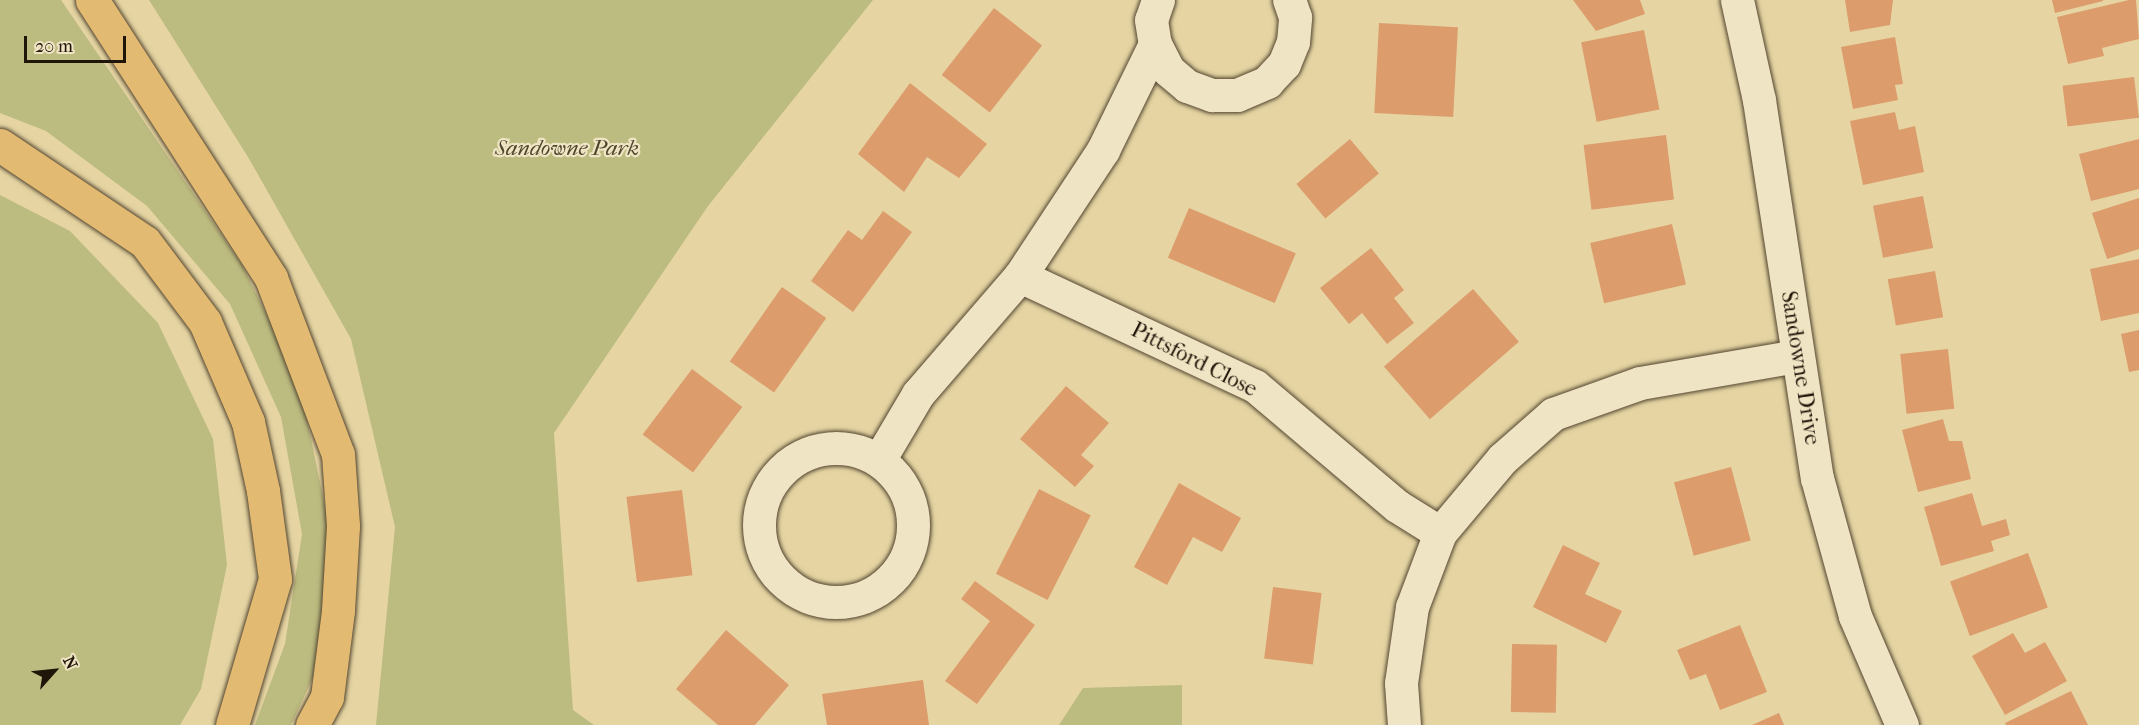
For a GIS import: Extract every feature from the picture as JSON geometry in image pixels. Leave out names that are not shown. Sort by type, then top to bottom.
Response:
[{"type":"highway","points":[[92,0],[271,278],[338,454],[343,526],[325,711],[312,725]]},
{"type":"highway","points":[[0,145],[145,242],[205,322],[248,422],[264,491],[275,579],[232,725]]},
{"type":"street","points":[[1158,0],[1151,20],[1155,44],[1168,70],[1187,86],[1212,95],[1237,95],[1267,82],[1284,64],[1294,25],[1289,0]]},
{"type":"street","name":"Sandowne Drive","points":[[1737,0],[1760,100],[1817,478],[1855,616],[1902,725]]},
{"type":"street","points":[[879,460],[918,394],[1020,276],[1103,150],[1155,44]]},
{"type":"street","name":"Pittsford Close","points":[[1020,276],[1255,386],[1396,506],[1440,532]]},
{"type":"street","points":[[1404,725],[1401,683],[1412,607],[1440,532],[1502,459],[1554,414],[1640,383],[1797,356]]},
{"type":"street","points":[[842,447],[879,460],[898,478],[910,503],[914,530],[907,557],[887,584],[856,601],[829,603],[798,594],[765,558],[758,521],[773,478],[793,459],[818,449],[842,447]]},
{"type":"green space","points":[[0,0],[61,0],[242,265],[299,381],[336,560],[315,673],[291,725],[255,725],[285,644],[302,534],[281,417],[230,304],[147,206],[46,131],[0,113]]},
{"type":"green space","name":"Sandowne Park","points":[[149,0],[873,0],[708,206],[554,433],[573,710],[594,725],[376,725],[395,527],[351,339],[248,157]]},
{"type":"green space","points":[[0,195],[70,231],[158,323],[213,439],[227,565],[201,689],[180,725],[0,725]]},
{"type":"green space","points":[[1182,685],[1182,725],[1059,725],[1083,688]]},
{"type":"building","points":[[1573,0],[1640,0],[1645,14],[1596,31]]},
{"type":"building","points":[[1845,0],[1893,0],[1890,25],[1850,32]]},
{"type":"building","points":[[2052,0],[2103,0],[2103,1],[2055,13]]},
{"type":"building","points":[[2136,0],[2139,39],[2102,48],[2104,56],[2068,64],[2057,17]]},
{"type":"building","points":[[994,8],[1042,46],[990,113],[942,75]]},
{"type":"building","points":[[1379,23],[1458,27],[1453,117],[1374,113]]},
{"type":"building","points":[[1644,30],[1659,110],[1597,122],[1581,42]]},
{"type":"building","points":[[1895,37],[1903,84],[1895,85],[1898,100],[1853,109],[1841,47]]},
{"type":"building","points":[[2134,77],[2139,118],[2068,126],[2063,86]]},
{"type":"building","points":[[910,83],[987,144],[959,178],[927,157],[904,192],[858,154]]},
{"type":"building","points":[[1895,112],[1899,130],[1915,126],[1924,172],[1863,185],[1850,121]]},
{"type":"building","points":[[1666,135],[1674,200],[1592,210],[1584,145]]},
{"type":"building","points":[[1350,139],[1379,173],[1325,218],[1296,184]]},
{"type":"building","points":[[2139,139],[2139,189],[2091,201],[2079,154]]},
{"type":"building","points":[[1923,196],[1933,248],[1883,258],[1873,206]]},
{"type":"building","points":[[2139,198],[2139,249],[2107,259],[2092,213]]},
{"type":"building","points":[[1189,208],[1296,253],[1275,303],[1168,258]]},
{"type":"building","points":[[883,211],[912,232],[853,312],[811,281],[848,230],[862,240]]},
{"type":"building","points":[[1672,224],[1686,284],[1604,303],[1590,243]]},
{"type":"building","points":[[1371,248],[1404,290],[1394,298],[1414,323],[1387,344],[1362,313],[1349,324],[1320,288]]},
{"type":"building","points":[[2139,259],[2139,313],[2101,321],[2090,269]]},
{"type":"building","points":[[1935,271],[1943,317],[1896,326],[1888,279]]},
{"type":"building","points":[[782,287],[826,318],[774,393],[730,362]]},
{"type":"building","points":[[1473,289],[1519,342],[1430,419],[1384,366]]},
{"type":"building","points":[[2139,330],[2139,370],[2129,372],[2121,334]]},
{"type":"building","points":[[1948,349],[1954,409],[1907,414],[1900,354]]},
{"type":"building","points":[[692,369],[742,407],[693,472],[643,434]]},
{"type":"building","points":[[1066,386],[1109,423],[1081,455],[1094,466],[1075,487],[1020,439]]},
{"type":"building","points":[[1943,419],[1949,441],[1962,441],[1971,479],[1918,492],[1902,430]]},
{"type":"building","points":[[1731,467],[1751,540],[1694,556],[1674,482]]},
{"type":"building","points":[[1179,483],[1241,518],[1222,552],[1193,537],[1167,585],[1134,567]]},
{"type":"building","points":[[1039,489],[1091,515],[1048,600],[996,574]]},
{"type":"building","points":[[682,490],[692,575],[637,582],[626,497]]},
{"type":"building","points":[[1972,493],[1982,526],[2006,519],[2010,535],[1991,541],[1994,551],[1941,566],[1924,507]]},
{"type":"building","points":[[1563,545],[1600,563],[1585,594],[1622,611],[1606,643],[1533,607]]},
{"type":"building","points":[[2028,553],[2048,608],[1970,636],[1950,581]]},
{"type":"building","points":[[975,581],[1035,625],[977,704],[945,681],[990,621],[961,599]]},
{"type":"building","points":[[1273,587],[1322,593],[1313,664],[1264,658]]},
{"type":"building","points":[[1740,625],[1767,692],[1720,710],[1706,674],[1690,680],[1677,650]]},
{"type":"building","points":[[726,630],[789,685],[755,725],[718,725],[676,689]]},
{"type":"building","points":[[2013,633],[2025,653],[2045,642],[2067,681],[2005,715],[1972,656]]},
{"type":"building","points":[[1512,644],[1557,645],[1556,713],[1511,712]]},
{"type":"building","points":[[923,680],[929,725],[827,725],[822,694]]},
{"type":"building","points":[[2071,691],[2088,725],[2006,725],[2005,723]]},
{"type":"building","points":[[1779,713],[1784,725],[1752,725]]}]
